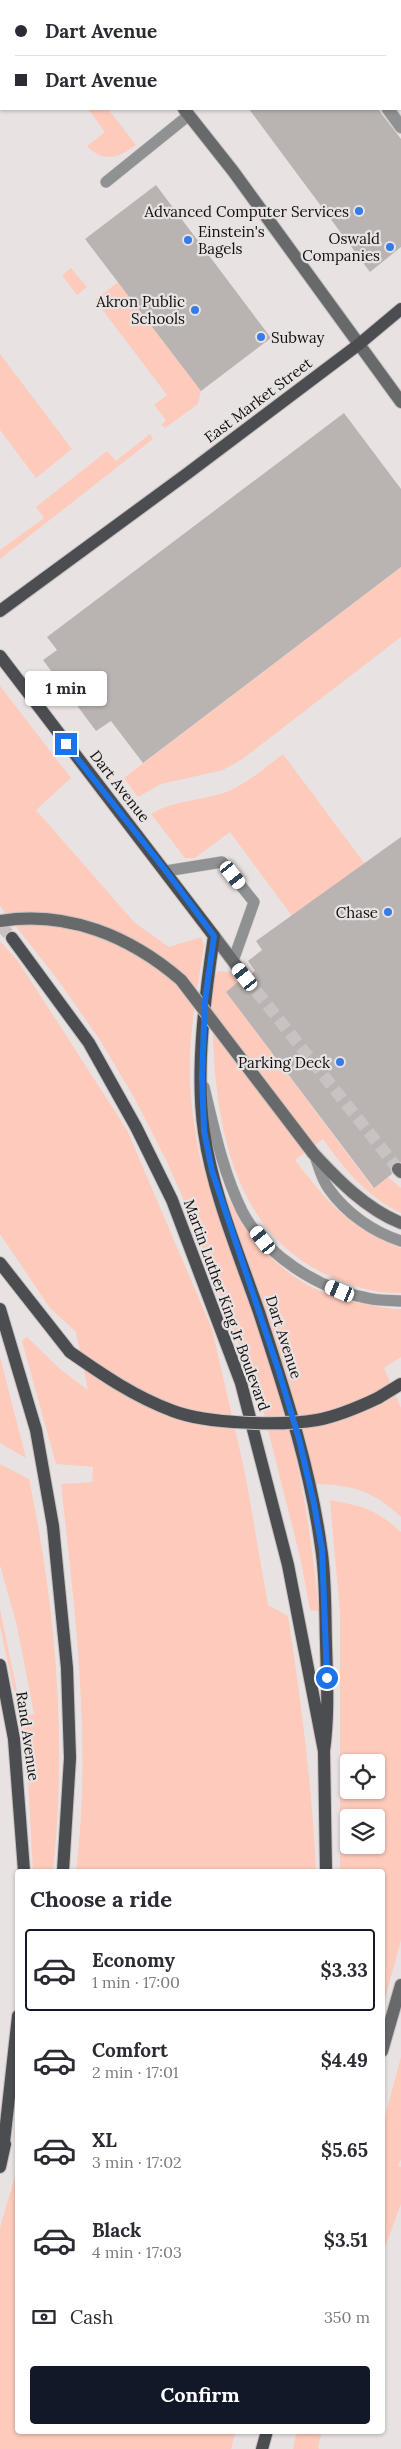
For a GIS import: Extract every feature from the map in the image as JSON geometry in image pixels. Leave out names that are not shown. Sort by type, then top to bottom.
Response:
[{"type":"main road","name":"East Market Street","points":[[0,610],[133,514],[358,345],[401,310]]},
{"type":"main road","name":"Dart Avenue","points":[[0,656],[214,936],[205,1001],[202,1077],[204,1131],[212,1171],[279,1372],[299,1439],[314,1504],[322,1549],[325,1598],[329,1717],[324,1751]]},
{"type":"main road","name":"Martin Luther King Jr Boulevard","points":[[12,938],[94,1051],[136,1127],[164,1184],[241,1383],[262,1457],[288,1565],[324,1751],[326,1869]]},
{"type":"main road","points":[[0,1263],[70,1352],[117,1385],[174,1412],[225,1421],[272,1423],[317,1420],[353,1410],[401,1384]]},
{"type":"main road","points":[[0,1309],[36,1430],[53,1526],[67,1668],[70,1758],[63,1869]]},
{"type":"main road","name":"Rand Avenue","points":[[0,1665],[14,1747],[24,1869]]},
{"type":"main road","points":[[0,2167],[15,2043]]},
{"type":"main road","points":[[3,2151],[15,2115]]},
{"type":"main road","points":[[262,2449],[265,2434]]},
{"type":"street","points":[[389,110],[401,127]]},
{"type":"street","points":[[187,112],[239,179],[401,402]]},
{"type":"street","points":[[0,921],[31,918],[56,920],[87,926],[117,937],[161,962],[181,980],[313,1153],[350,1190],[369,1205],[401,1223]]},
{"type":"street","name":"Dart Avenue","points":[[214,936],[245,977]]},
{"type":"street","points":[[385,2041],[401,1985]]},
{"type":"lane","points":[[106,182],[187,112]]},
{"type":"lane","points":[[166,871],[222,862],[254,902],[233,961]]},
{"type":"lane","points":[[202,1077],[221,1156],[231,1185],[243,1212],[263,1240],[281,1257],[320,1282],[369,1299],[401,1301]]},
{"type":"lane","points":[[313,1153],[328,1188],[346,1208],[368,1226],[401,1241]]},
{"type":"shaded area","points":[[89,110],[109,110],[136,145],[117,156],[105,157],[99,155],[87,146],[105,132]]},
{"type":"shaded area","points":[[71,268],[87,287],[77,295],[62,275]]},
{"type":"shaded area","points":[[118,282],[201,391],[198,404],[165,428],[161,425],[166,420],[154,405],[167,395],[95,300]]},
{"type":"shaded area","points":[[0,354],[72,449],[36,478],[0,430]]},
{"type":"shaded area","points":[[150,434],[153,439],[0,559],[0,550],[44,518],[36,507],[107,451],[116,461]]},
{"type":"shaded area","points":[[401,567],[401,637],[241,760],[223,770],[161,784],[138,797],[124,778]]},
{"type":"shaded area","points":[[0,686],[71,778],[36,810],[135,923],[169,947],[201,937],[204,946],[190,1047],[191,1100],[199,1154],[271,1370],[292,1442],[309,1526],[319,1611],[310,1610],[301,1561],[262,1406],[189,1212],[167,1162],[135,1099],[100,1040],[58,980],[0,906]]},
{"type":"shaded area","points":[[283,754],[365,864],[292,916],[230,832],[195,858],[185,858],[151,814],[170,805],[229,791],[250,779]]},
{"type":"shaded area","points":[[0,941],[18,961],[127,1130],[212,1329],[245,1473],[268,1605],[288,1616],[305,1743],[316,1869],[76,1869],[81,1823],[82,1726],[72,1580],[61,1484],[92,1482],[93,1467],[56,1464],[22,1341],[27,1337],[60,1369],[88,1390],[76,1332],[50,1308],[0,1234]]},
{"type":"shaded area","points":[[218,971],[229,972],[239,982],[226,992],[373,1188],[388,1177],[401,1188],[401,1213],[377,1199],[357,1181],[323,1139],[295,1160],[319,1190],[341,1213],[382,1240],[401,1248],[401,1293],[372,1290],[343,1282],[325,1274],[289,1250],[261,1220],[241,1185],[228,1146],[219,1105],[214,1063],[212,980]]},
{"type":"shaded area","points":[[228,1198],[240,1219],[268,1254],[284,1269],[302,1281],[321,1291],[343,1299],[401,1309],[401,1357],[384,1368],[401,1408],[401,1517],[372,1495],[362,1491],[341,1486],[316,1484],[285,1370],[226,1199]]},
{"type":"shaded area","points":[[0,1357],[26,1458],[0,1443]]},
{"type":"shaded area","points":[[0,1464],[29,1479],[46,1576],[52,1625],[59,1723],[59,1773],[53,1869],[33,1869],[28,1781],[18,1717],[34,1714],[17,1626],[0,1565]]},
{"type":"shaded area","points":[[330,1500],[376,1513],[401,1532],[401,1940],[385,1999],[385,1869],[340,1869],[340,1854],[385,1854],[385,1809],[340,1809],[340,1799],[385,1799],[385,1754],[340,1754],[340,1613]]},
{"type":"shaded area","points":[[0,1609],[17,1691],[14,1691],[0,1626]]},
{"type":"shaded area","points":[[401,2057],[401,2159],[398,2166],[401,2167],[401,2204],[385,2248],[385,2117]]},
{"type":"shaded area","points":[[15,2176],[15,2434],[235,2434],[231,2449],[0,2449],[0,2228]]},
{"type":"shaded area","points":[[296,2434],[321,2434],[319,2449],[293,2449]]},
{"type":"building","points":[[250,110],[379,110],[401,139],[401,247],[370,272]]},
{"type":"building","name":"Akron Public Schools","points":[[156,185],[271,338],[201,391],[85,239]]},
{"type":"building","points":[[344,413],[401,489],[401,567],[143,763],[111,721],[96,731],[43,660],[57,650],[47,637]]},
{"type":"building","name":"Parking Deck","points":[[401,837],[401,1162],[393,1163],[390,1167],[392,1174],[374,1188],[226,992],[238,982],[246,985],[252,981],[252,973],[255,971],[248,961],[262,950],[256,941]]},
{"type":"tunnel","points":[[0,925],[12,938]]},
{"type":"tunnel","points":[[245,977],[398,1169]]},
{"type":"place","name":"Advanced Computer Services","points":[[359,211]]},
{"type":"place","name":"Einstein's Bagels","points":[[188,240]]},
{"type":"place","name":"Oswald Companies","points":[[390,247]]},
{"type":"place","name":"Akron Public Schools","points":[[195,310]]},
{"type":"place","name":"Subway","points":[[261,337]]},
{"type":"place","name":"Chase","points":[[388,912]]},
{"type":"place","name":"Parking Deck","points":[[340,1062]]},
{"type":"route","points":[[66,744],[166,871],[214,936],[205,1001],[202,1077],[204,1131],[212,1171],[279,1372],[299,1439],[314,1504],[322,1549],[327,1678]]}]
